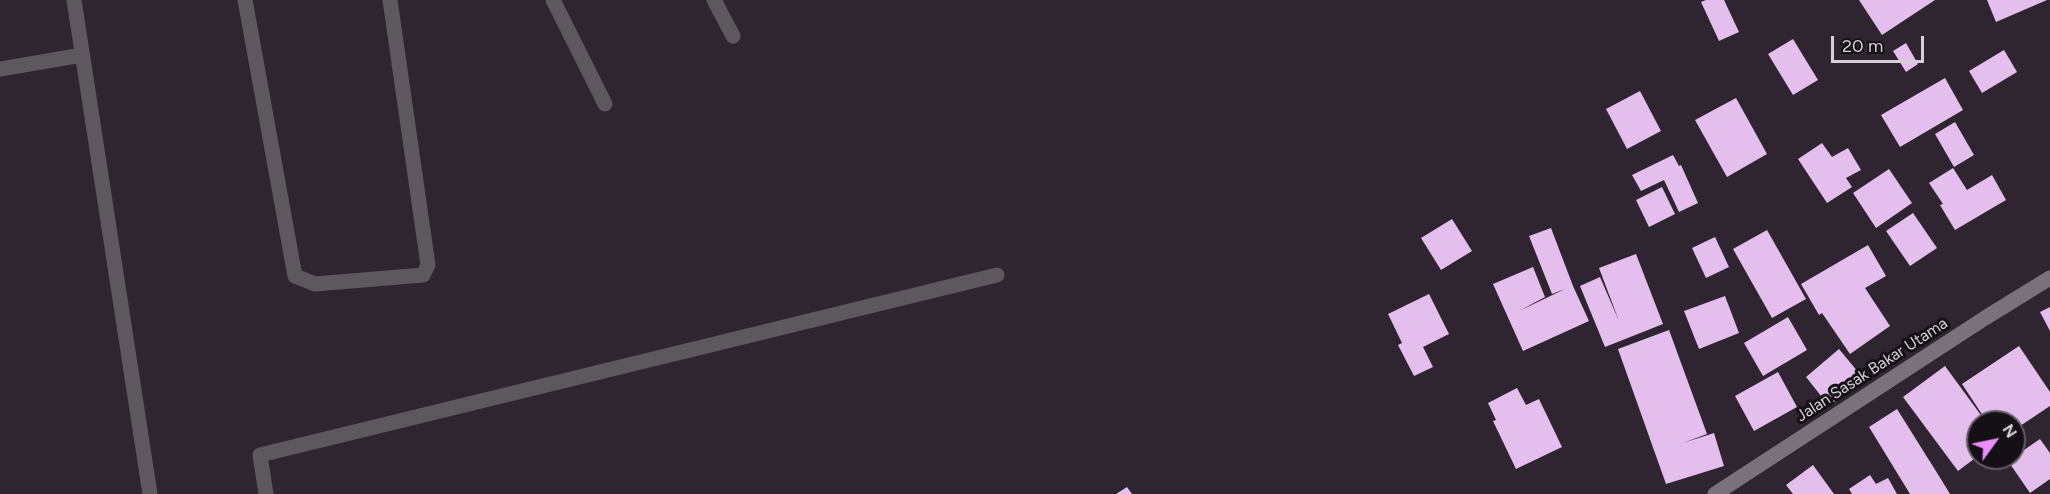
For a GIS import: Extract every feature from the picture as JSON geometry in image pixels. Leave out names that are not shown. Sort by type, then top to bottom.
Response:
[{"type":"main road","name":"Jalan Sasak Bakar Utama","points":[[1715,494],[1984,318],[2050,278]]},
{"type":"street","points":[[74,0],[150,494]]},
{"type":"street","points":[[245,0],[295,276],[315,284],[423,275],[428,265],[390,0]]},
{"type":"street","points":[[553,0],[605,104]]},
{"type":"street","points":[[714,0],[733,36]]},
{"type":"street","points":[[0,69],[82,55]]},
{"type":"street","points":[[266,494],[260,455],[997,275]]},
{"type":"building","points":[[1724,0],[1739,32],[1719,41],[1701,2]]},
{"type":"building","points":[[1859,0],[1935,0],[1882,35]]},
{"type":"building","points":[[1987,0],[2047,0],[1996,22]]},
{"type":"building","points":[[1793,39],[1818,80],[1793,95],[1768,54]]},
{"type":"building","points":[[1906,43],[1918,64],[1906,72],[1893,51]]},
{"type":"building","points":[[2004,50],[2017,72],[1982,93],[1969,71]]},
{"type":"building","points":[[1945,78],[1963,110],[1900,147],[1881,115]]},
{"type":"building","points":[[1640,91],[1661,131],[1627,149],[1606,109]]},
{"type":"building","points":[[1736,98],[1767,154],[1727,177],[1695,120]]},
{"type":"building","points":[[1955,122],[1974,155],[1954,167],[1935,134]]},
{"type":"building","points":[[1822,143],[1832,157],[1848,148],[1861,170],[1846,178],[1852,187],[1827,203],[1798,159]]},
{"type":"building","points":[[1673,155],[1679,166],[1681,165],[1698,203],[1679,212],[1664,180],[1641,191],[1632,175]]},
{"type":"building","points":[[1953,168],[1967,190],[1992,175],[2006,200],[1955,230],[1940,205],[1943,204],[1929,183]]},
{"type":"building","points":[[1889,169],[1912,203],[1876,228],[1853,193]]},
{"type":"building","points":[[1662,187],[1675,214],[1649,227],[1636,200]]},
{"type":"building","points":[[1913,213],[1937,248],[1910,266],[1886,231]]},
{"type":"building","points":[[1452,219],[1472,251],[1441,270],[1421,238]]},
{"type":"building","points":[[1551,228],[1589,321],[1523,351],[1493,284],[1533,267],[1545,297],[1519,311],[1565,289],[1552,294],[1529,236]]},
{"type":"building","points":[[1767,230],[1806,299],[1772,318],[1733,249]]},
{"type":"building","points":[[1715,237],[1729,267],[1706,278],[1692,248]]},
{"type":"building","points":[[1868,245],[1886,276],[1865,288],[1890,326],[1850,354],[1822,313],[1819,315],[1801,284]]},
{"type":"building","points":[[1636,254],[1663,324],[1605,347],[1580,286],[1600,277],[1619,321],[1599,268]]},
{"type":"building","points":[[1429,294],[1449,334],[1423,347],[1433,367],[1414,376],[1398,345],[1402,343],[1388,314]]},
{"type":"building","points":[[1725,296],[1739,333],[1699,349],[1684,311]]},
{"type":"building","points":[[2050,307],[2050,331],[2040,312]]},
{"type":"building","points":[[1788,317],[1807,350],[1763,376],[1744,343]]},
{"type":"building","points":[[1669,330],[1707,434],[1683,443],[1714,433],[1724,466],[1666,484],[1618,349]]},
{"type":"building","points":[[2019,346],[2050,392],[2050,406],[2026,422],[2026,410],[1979,410],[1962,384]]},
{"type":"building","points":[[1839,349],[1863,378],[1829,406],[1806,377]]},
{"type":"building","points":[[1945,366],[1977,410],[1966,410],[1966,465],[1958,471],[1903,397]]},
{"type":"building","points":[[1778,372],[1797,407],[1754,431],[1735,396]]},
{"type":"building","points":[[1517,388],[1526,405],[1539,399],[1562,447],[1516,469],[1493,421],[1496,420],[1488,403]]},
{"type":"building","points":[[1897,409],[1950,494],[1910,494],[1869,427]]},
{"type":"building","points":[[2040,439],[2050,453],[2050,479],[2030,493],[2014,470],[2026,470],[2026,449]]},
{"type":"building","points":[[1813,465],[1834,494],[1793,494],[1786,485]]},
{"type":"building","points":[[1870,475],[1876,484],[1888,478],[1897,494],[1852,494],[1849,489]]},
{"type":"building","points":[[1127,487],[1132,494],[1116,494]]}]
